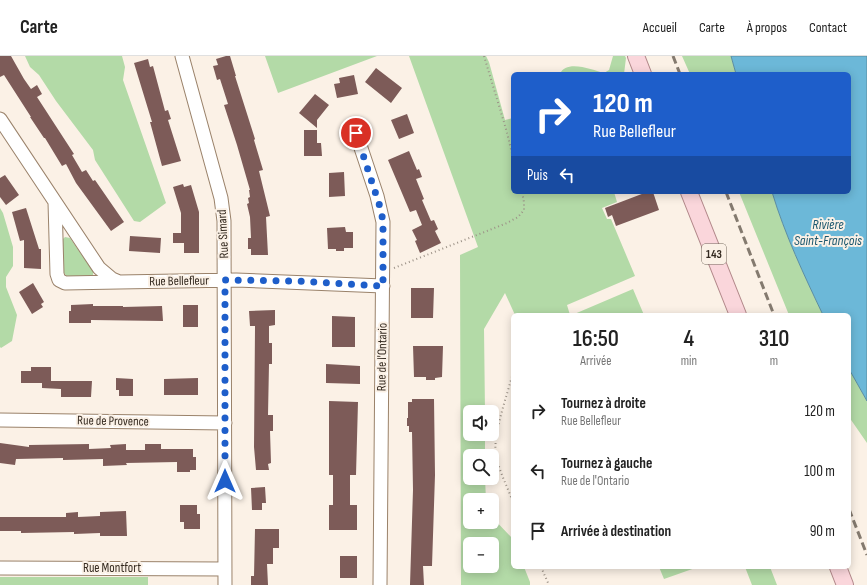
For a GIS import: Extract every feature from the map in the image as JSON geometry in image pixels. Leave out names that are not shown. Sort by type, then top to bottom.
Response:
[{"type":"main road","points":[[636,56],[642,72]]},
{"type":"main road","name":"143","points":[[690,194],[737,313]]},
{"type":"main road","points":[[839,569],[845,585]]},
{"type":"street","name":"Rue Simard","points":[[182,56],[221,198],[224,220],[225,585]]},
{"type":"street","points":[[0,119],[99,268],[118,282]]},
{"type":"street","name":"Rue de l'Ontario","points":[[356,133],[381,210],[383,222],[380,585]]},
{"type":"street","name":"Rue Bellefleur","points":[[55,202],[57,274],[60,280],[65,283],[225,280],[296,281],[383,286]]},
{"type":"street","name":"Rue de Provence","points":[[0,420],[225,422]]},
{"type":"street","name":"Rue Montfort","points":[[0,568],[225,569]]},
{"type":"path","points":[[484,56],[511,149]]},
{"type":"path","points":[[383,270],[392,269],[507,223],[518,217],[524,210],[522,194]]},
{"type":"path","points":[[511,381],[496,437],[495,454],[500,472],[511,497]]},
{"type":"path","points":[[542,569],[549,585]]},
{"type":"green space","points":[[25,56],[122,56],[125,67],[123,80],[166,203],[140,222],[134,221],[95,160],[93,150],[56,101],[39,75],[30,67]]},
{"type":"green space","points":[[265,56],[377,56],[278,93]]},
{"type":"green space","points":[[409,56],[486,56],[505,120],[511,118],[511,194],[615,194],[617,202],[602,208],[607,219],[611,219],[635,276],[567,305],[569,313],[514,313],[505,293],[484,329],[485,405],[463,405],[463,441],[485,441],[485,449],[463,449],[463,485],[485,485],[486,493],[463,493],[463,529],[499,529],[499,524],[511,537],[511,569],[525,569],[530,585],[461,585],[460,255],[478,247]]},
{"type":"green space","points":[[613,56],[625,56],[624,72],[606,72],[609,70]]},
{"type":"green space","points":[[682,56],[731,56],[735,72],[689,72]]},
{"type":"green space","points":[[574,66],[601,72],[562,72],[568,67]]},
{"type":"green space","points":[[740,194],[773,194],[789,239],[822,313],[788,313]]},
{"type":"green space","points":[[0,208],[3,213],[13,247],[13,266],[6,277],[6,287],[17,315],[12,341],[1,348],[0,347]]},
{"type":"green space","points":[[65,237],[70,238],[93,271],[93,275],[91,277],[71,278],[68,277],[63,271],[63,239]]},
{"type":"green space","points":[[633,289],[643,313],[577,313]]},
{"type":"green space","points":[[851,373],[867,401],[867,443],[851,420]]},
{"type":"green space","points":[[660,569],[692,569],[664,579]]},
{"type":"green space","points":[[746,569],[771,569],[777,585],[752,585]]},
{"type":"green space","points":[[0,577],[148,577],[148,585],[0,585]]},
{"type":"water","name":"Rivière Saint-François","points":[[731,56],[867,56],[867,401],[851,373],[851,313],[822,313],[789,239],[773,194],[851,194],[851,72],[735,72]]},
{"type":"building","points":[[0,56],[11,56],[31,89],[37,85],[42,94],[37,97],[74,154],[72,155],[82,172],[86,170],[93,181],[95,180],[124,222],[111,231],[76,183],[66,164],[62,166],[4,75],[0,77]]},
{"type":"building","points":[[230,56],[263,170],[259,171],[270,216],[266,217],[268,255],[251,255],[251,249],[248,249],[248,238],[251,238],[250,217],[247,204],[249,203],[248,198],[250,197],[250,190],[224,105],[228,104],[220,79],[217,80],[213,66],[218,65],[216,59]]},
{"type":"building","points":[[148,59],[150,67],[153,66],[165,111],[168,110],[171,119],[168,120],[181,161],[162,166],[150,122],[152,122],[134,63]]},
{"type":"building","points":[[376,68],[402,88],[391,103],[365,82]]},
{"type":"building","points":[[354,75],[358,94],[337,98],[334,84],[340,83],[339,78]]},
{"type":"building","points":[[315,94],[329,105],[317,120],[317,128],[299,113]]},
{"type":"building","points":[[407,114],[414,133],[399,139],[391,120]]},
{"type":"building","points":[[304,130],[317,130],[317,143],[321,143],[322,156],[304,156]]},
{"type":"building","points":[[409,151],[417,170],[419,169],[422,177],[416,179],[424,199],[422,200],[431,221],[434,220],[438,229],[435,231],[441,243],[420,253],[415,241],[417,240],[412,230],[422,225],[416,210],[410,212],[388,160]]},
{"type":"building","points":[[344,172],[345,196],[329,197],[329,173]]},
{"type":"building","points":[[5,175],[19,195],[6,205],[0,197],[0,178]]},
{"type":"building","points":[[183,184],[184,187],[191,185],[199,212],[199,253],[184,253],[184,243],[173,243],[173,233],[181,233],[181,213],[173,187]]},
{"type":"building","points":[[642,194],[654,194],[659,210],[616,226],[612,215],[608,217],[605,208]]},
{"type":"building","points":[[26,208],[39,249],[41,249],[41,269],[24,268],[24,240],[20,241],[12,212]]},
{"type":"building","points":[[345,227],[346,232],[353,232],[353,248],[344,248],[344,251],[328,249],[327,228]]},
{"type":"building","points":[[130,236],[161,238],[160,253],[129,251]]},
{"type":"building","points":[[33,283],[44,302],[41,304],[43,307],[32,314],[19,292]]},
{"type":"building","points":[[411,288],[434,288],[433,318],[411,318]]},
{"type":"building","points":[[93,304],[93,306],[123,307],[162,306],[163,321],[91,320],[91,323],[69,323],[69,311],[71,311],[71,305]]},
{"type":"building","points":[[183,305],[198,305],[198,327],[183,327]]},
{"type":"building","points":[[275,310],[275,325],[269,326],[269,343],[272,343],[272,364],[269,364],[268,415],[273,415],[273,431],[270,431],[271,463],[268,464],[269,470],[256,470],[254,447],[255,326],[250,326],[249,311]]},
{"type":"building","points":[[332,316],[355,317],[355,347],[332,347]]},
{"type":"building","points":[[413,346],[443,346],[442,377],[435,378],[435,380],[426,380],[426,377],[414,377]]},
{"type":"building","points":[[326,364],[360,366],[360,384],[326,383]]},
{"type":"building","points":[[31,367],[51,367],[51,381],[92,381],[91,397],[61,397],[61,389],[42,388],[42,383],[21,383],[21,371],[31,371]]},
{"type":"building","points":[[116,378],[133,379],[133,396],[119,396],[119,390],[116,390]]},
{"type":"building","points":[[198,378],[198,395],[164,395],[164,379]]},
{"type":"building","points":[[412,399],[434,399],[435,475],[432,566],[423,566],[424,585],[410,585],[413,490],[412,432],[409,432],[407,418],[408,402],[412,402]]},
{"type":"building","points":[[329,401],[358,402],[356,475],[350,475],[350,505],[357,505],[357,530],[329,530],[329,505],[333,505],[333,475],[329,475]]},
{"type":"building","points":[[0,443],[29,447],[29,445],[89,444],[89,449],[111,448],[110,445],[126,444],[126,450],[145,450],[145,444],[161,444],[161,449],[193,449],[193,457],[196,457],[196,470],[190,470],[190,472],[177,472],[177,462],[126,463],[127,465],[103,466],[103,459],[16,459],[15,465],[0,463]]},
{"type":"building","points":[[265,487],[266,503],[262,503],[262,510],[252,510],[251,488]]},
{"type":"building","points":[[180,505],[197,505],[197,514],[200,514],[200,529],[184,529],[184,522],[180,522]]},
{"type":"building","points":[[126,511],[127,536],[100,536],[100,533],[21,533],[21,531],[0,531],[0,517],[66,517],[66,513],[78,512],[78,517],[100,516],[100,512]]},
{"type":"building","points":[[255,529],[279,529],[279,548],[273,548],[273,564],[267,564],[268,585],[251,585],[251,576],[254,576]]},
{"type":"building","points":[[340,556],[357,556],[357,578],[340,578]]},
{"type":"railway","points":[[673,56],[679,72]]},
{"type":"railway","points":[[727,194],[773,313]]},
{"type":"railway","points":[[851,514],[867,555]]},
{"type":"route","points":[[225,481],[225,280],[296,281],[383,286],[383,222],[381,210],[356,133]]}]
